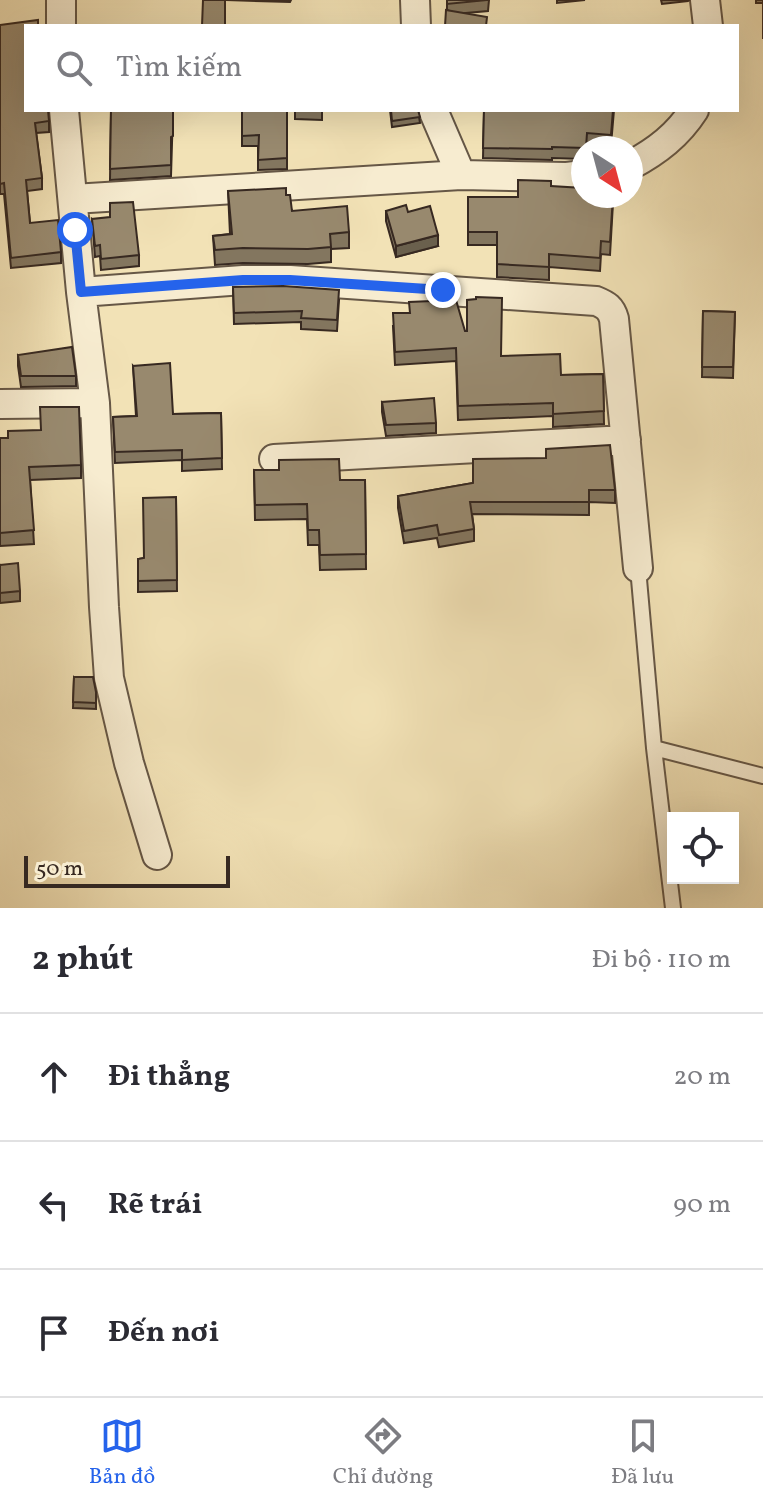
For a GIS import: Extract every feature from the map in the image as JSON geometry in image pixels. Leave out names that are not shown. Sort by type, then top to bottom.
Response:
[{"type":"street","points":[[61,0],[61,24]]},
{"type":"street","points":[[415,0],[416,24]]},
{"type":"street","points":[[705,0],[708,24]]},
{"type":"street","points":[[64,112],[95,403],[109,678],[129,763],[157,855]]},
{"type":"street","points":[[434,112],[461,175]]},
{"type":"street","points":[[643,158],[674,136],[692,112]]},
{"type":"street","points":[[73,199],[461,175],[571,176]]},
{"type":"street","points":[[81,292],[243,280],[290,280],[596,301],[605,305],[612,311],[614,319],[638,568]]},
{"type":"street","points":[[0,404],[95,403]]},
{"type":"street","points":[[274,459],[626,440]]},
{"type":"lane","points":[[638,568],[654,748],[673,908]]},
{"type":"lane","points":[[654,748],[763,776]]},
{"type":"building","points":[[203,0],[225,0],[225,24],[202,24]]},
{"type":"building","points":[[447,0],[487,0],[447,4]]},
{"type":"building","points":[[446,10],[487,17],[486,24],[445,24]]},
{"type":"building","points":[[38,20],[38,24],[24,24],[24,112],[48,112],[49,121],[35,123],[42,178],[26,180],[30,223],[58,220],[61,252],[11,258],[4,183],[0,184],[0,25]]},
{"type":"building","points":[[111,112],[173,112],[171,165],[110,169]]},
{"type":"building","points":[[242,112],[287,112],[287,158],[258,160],[259,135],[242,136]]},
{"type":"building","points":[[391,112],[419,112],[420,117],[392,121]]},
{"type":"building","points":[[484,112],[613,112],[611,135],[587,133],[587,136],[571,136],[571,148],[483,148]]},
{"type":"building","points":[[518,180],[551,181],[551,186],[571,187],[571,208],[612,208],[610,242],[601,241],[600,258],[549,254],[549,267],[497,264],[497,232],[468,232],[468,197],[518,197]]},
{"type":"building","points":[[286,188],[292,211],[347,206],[349,232],[330,234],[331,247],[215,250],[213,236],[232,234],[228,191]]},
{"type":"building","points":[[133,202],[139,255],[101,259],[100,245],[95,246],[92,219],[110,217],[110,203]]},
{"type":"building","points":[[406,205],[408,212],[430,206],[438,235],[396,246],[386,211]]},
{"type":"building","points":[[283,286],[339,290],[337,320],[301,318],[302,311],[234,313],[233,287]]},
{"type":"building","points":[[476,297],[502,298],[501,356],[560,354],[561,375],[603,374],[604,411],[553,414],[553,403],[458,406],[456,348],[395,352],[393,313],[410,313],[409,302],[456,300],[467,331],[467,300]]},
{"type":"building","points":[[703,311],[735,312],[733,367],[702,367]]},
{"type":"building","points":[[72,347],[76,376],[21,376],[18,355]]},
{"type":"building","points":[[170,363],[173,414],[221,413],[222,458],[182,460],[182,450],[115,452],[113,417],[137,416],[133,366]]},
{"type":"building","points":[[434,398],[436,423],[386,425],[382,402]]},
{"type":"building","points":[[40,407],[79,407],[81,465],[29,467],[34,530],[0,533],[0,438],[8,438],[8,431],[41,430]]},
{"type":"building","points":[[610,445],[615,490],[589,490],[589,502],[470,502],[474,529],[439,535],[437,525],[404,531],[398,496],[473,483],[473,459],[546,458],[546,449]]},
{"type":"building","points":[[339,459],[340,480],[365,480],[366,554],[320,555],[319,530],[308,530],[307,504],[255,505],[254,470],[279,470],[279,460]]},
{"type":"building","points":[[176,497],[177,580],[138,581],[138,559],[144,558],[143,498]]},
{"type":"building","points":[[18,563],[20,591],[0,593],[0,565]]},
{"type":"building","points":[[74,677],[93,677],[96,703],[73,702]]},
{"type":"route","points":[[75,230],[81,292],[243,280],[443,290]]}]
